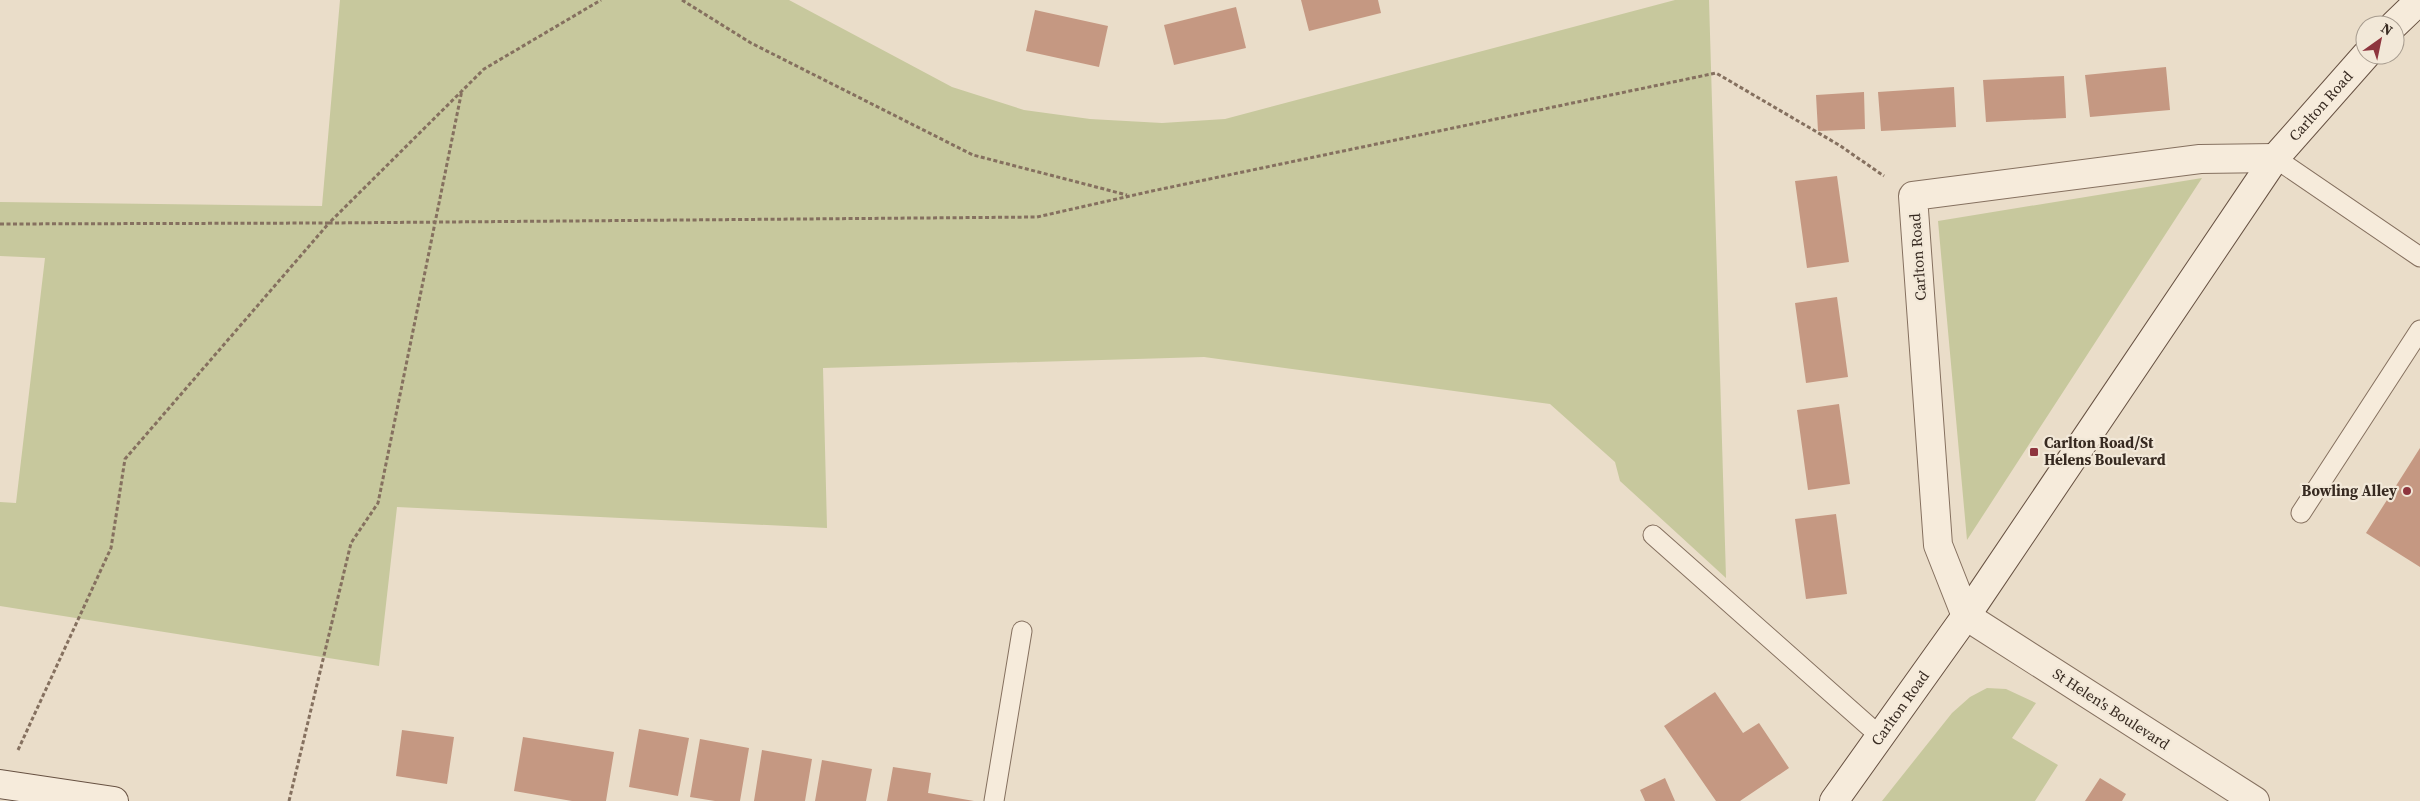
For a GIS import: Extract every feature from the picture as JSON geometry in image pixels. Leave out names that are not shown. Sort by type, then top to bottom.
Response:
[{"type":"street","points":[[2404,15],[2420,0]]},
{"type":"street","name":"Carlton Road","points":[[1834,801],[1966,616],[2276,158],[2357,65]]},
{"type":"street","name":"Carlton Road","points":[[1966,616],[1938,545],[1913,196],[2200,159],[2276,158]]},
{"type":"street","name":"St Helen's Boulevard","points":[[1966,616],[2255,801]]},
{"type":"street","points":[[1,784],[114,801]]},
{"type":"lane","points":[[2276,158],[2420,257]]},
{"type":"lane","points":[[2301,513],[2420,330]]},
{"type":"lane","points":[[1653,535],[1881,736]]},
{"type":"lane","points":[[994,801],[1022,631]]},
{"type":"path","points":[[1,784],[111,548],[125,460],[329,223],[462,90],[484,69],[601,0]]},
{"type":"path","points":[[682,0],[751,42],[973,155],[1129,196]]},
{"type":"path","points":[[0,224],[1038,217],[1129,196],[1716,73],[1839,146],[1913,196]]},
{"type":"path","points":[[289,801],[351,542],[378,503],[462,90]]},
{"type":"green space","points":[[340,0],[789,0],[952,87],[1024,110],[1090,119],[1162,123],[1225,119],[1675,0],[1709,0],[1726,578],[1620,481],[1615,462],[1550,404],[1204,357],[823,368],[827,528],[397,507],[379,666],[0,606],[0,502],[16,503],[45,258],[0,256],[0,202],[322,206]]},
{"type":"green space","points":[[2202,178],[1967,540],[1938,221]]},
{"type":"green space","points":[[1987,688],[2006,689],[2036,703],[2012,738],[2058,765],[2035,801],[1882,801],[1952,713],[1970,697]]},
{"type":"building","points":[[1301,0],[1378,0],[1381,13],[1309,31]]},
{"type":"building","points":[[1236,7],[1246,48],[1174,65],[1164,25]]},
{"type":"building","points":[[1035,10],[1108,26],[1099,67],[1026,51]]},
{"type":"building","points":[[2166,67],[2170,110],[2090,117],[2085,75]]},
{"type":"building","points":[[2064,76],[2066,118],[1986,122],[1983,80]]},
{"type":"building","points":[[1954,87],[1956,127],[1881,131],[1878,92]]},
{"type":"building","points":[[1864,92],[1865,129],[1818,131],[1816,95]]},
{"type":"building","points":[[1837,176],[1849,262],[1807,268],[1795,181]]},
{"type":"building","points":[[1837,297],[1848,377],[1806,383],[1795,303]]},
{"type":"building","points":[[1839,404],[1850,484],[1808,490],[1797,410]]},
{"type":"building","name":"Bowling Alley","points":[[2420,448],[2420,567],[2366,533]]},
{"type":"building","points":[[1836,514],[1847,594],[1806,599],[1795,519]]},
{"type":"building","points":[[1715,692],[1743,733],[1759,723],[1789,768],[1740,801],[1716,801],[1664,726]]},
{"type":"building","points":[[639,729],[689,738],[678,796],[629,787]]},
{"type":"building","points":[[402,730],[454,737],[447,784],[396,776]]},
{"type":"building","points":[[523,737],[614,752],[606,801],[572,801],[514,791]]},
{"type":"building","points":[[700,739],[749,748],[740,801],[715,801],[690,797]]},
{"type":"building","points":[[762,750],[812,759],[805,801],[754,801]]},
{"type":"building","points":[[822,760],[872,769],[866,801],[815,801]]},
{"type":"building","points":[[893,767],[931,773],[928,793],[974,801],[887,801]]},
{"type":"building","points":[[1665,778],[1675,801],[1645,801],[1640,790]]},
{"type":"building","points":[[2100,778],[2126,794],[2122,801],[2085,801]]},
{"type":"place","name":"Carlton Road/St Helens Boulevard","points":[[2034,452]]},
{"type":"place","name":"Bowling Alley","points":[[2407,491]]}]
